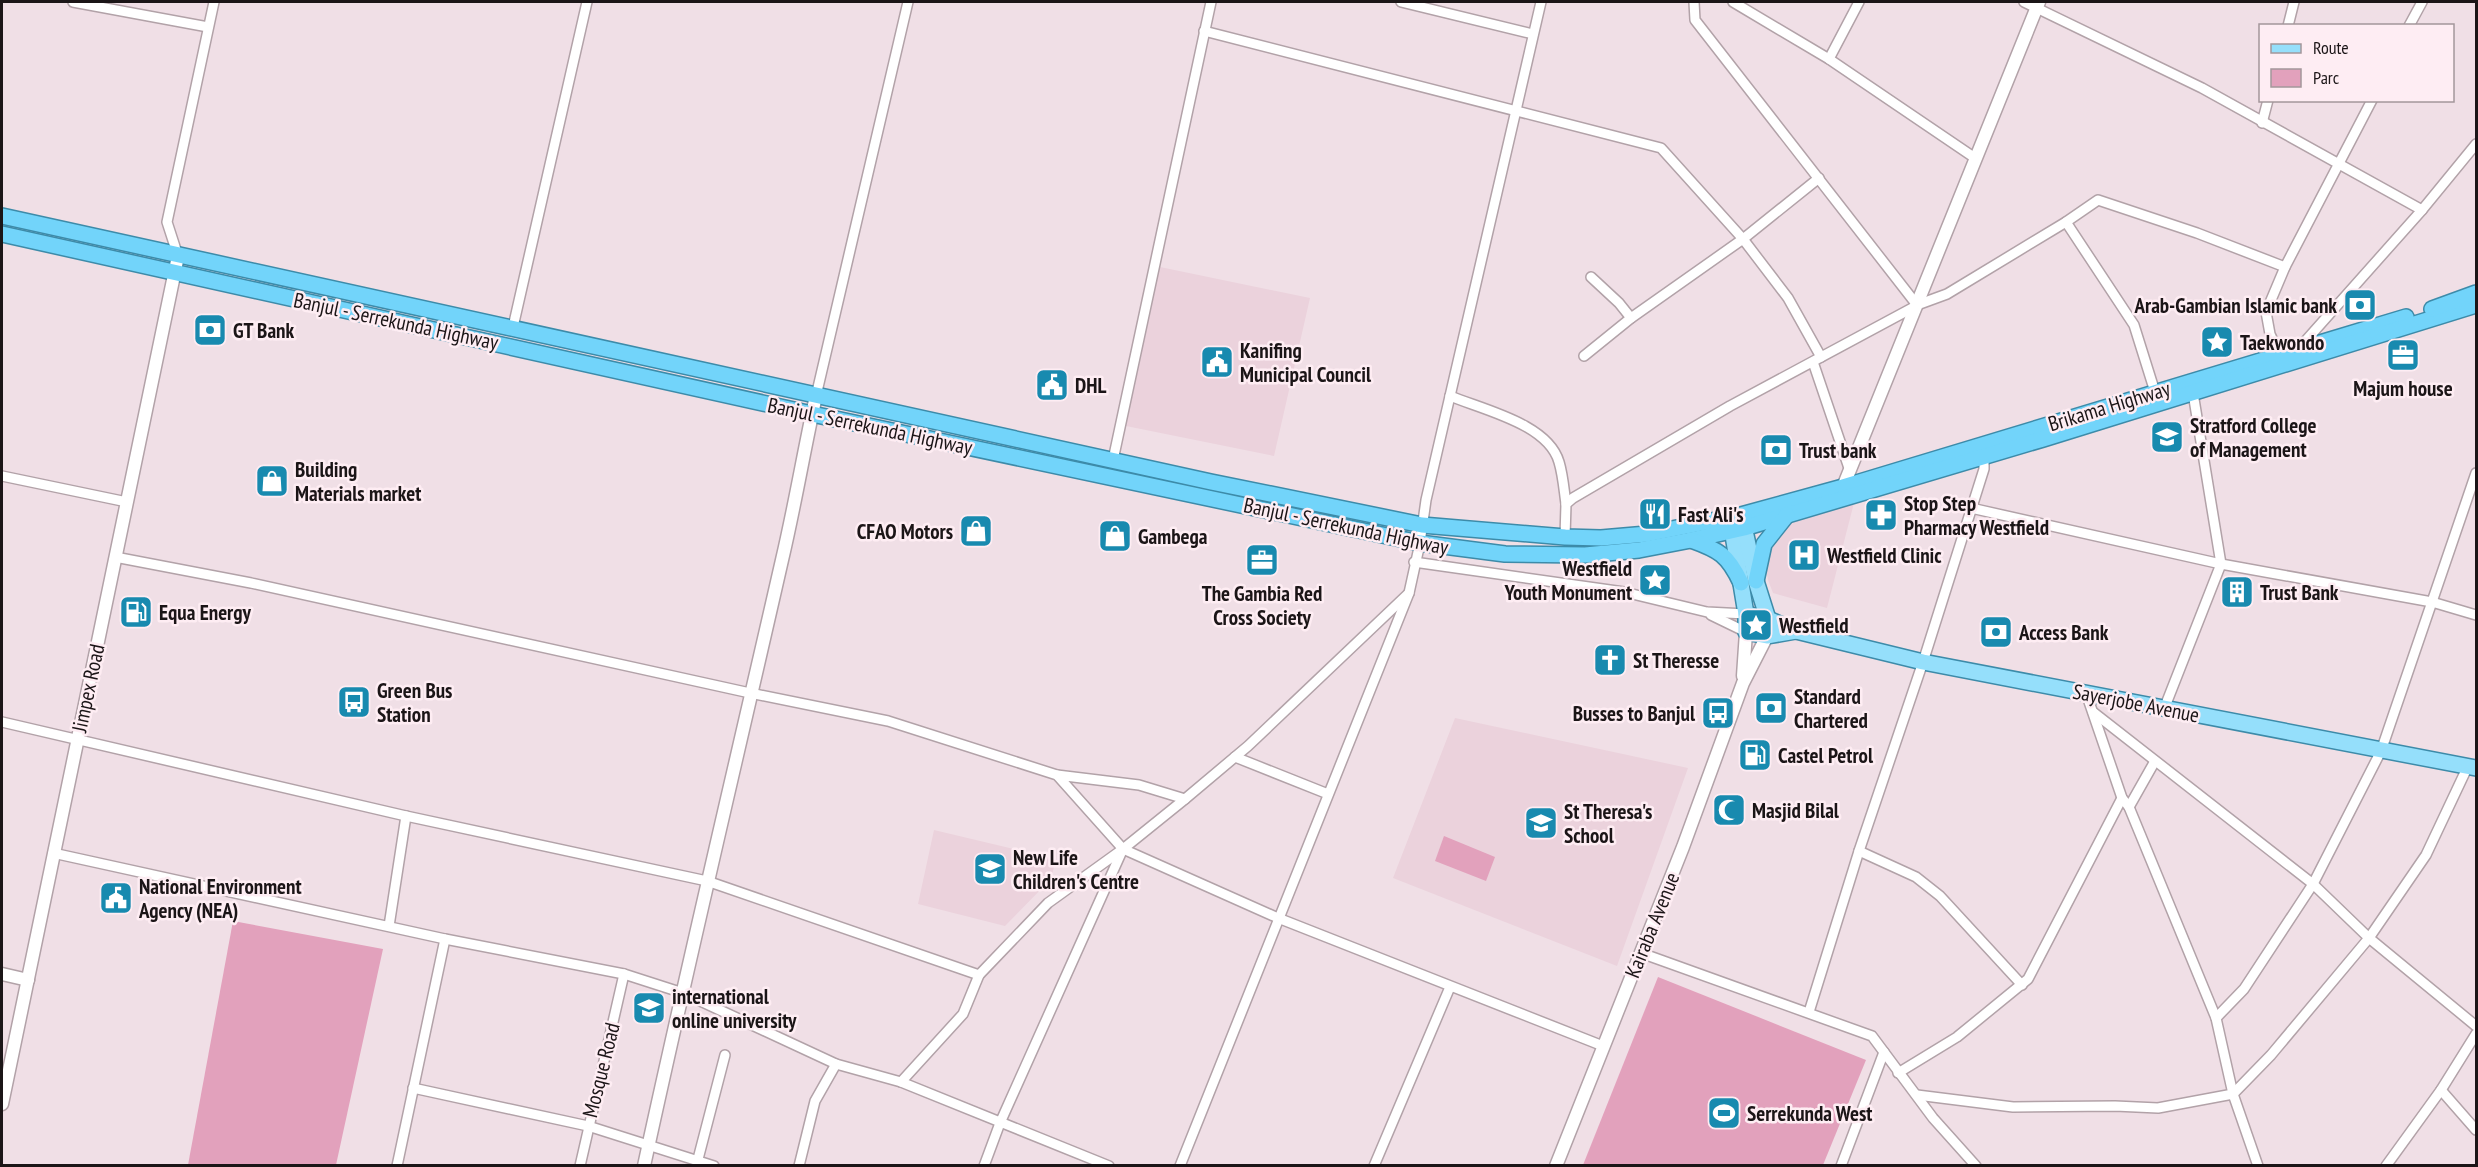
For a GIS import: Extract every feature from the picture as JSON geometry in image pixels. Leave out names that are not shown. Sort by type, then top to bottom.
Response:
[{"type":"highway","name":"Banjul - Serrekunda Highway","points":[[2,216],[513,327],[816,396],[1422,525],[1601,538],[1737,523]]},
{"type":"highway","name":"Banjul - Serrekunda Highway","points":[[2,234],[812,414],[1420,543],[1505,554],[1586,555],[1639,550],[1691,540],[1737,523]]},
{"type":"highway","name":"Brikama Highway","points":[[1737,523],[1787,514],[2155,392],[2280,356],[2476,293]]},
{"type":"highway","name":"Brikama Highway","points":[[1737,523],[1843,487],[2193,393],[2476,305]]},
{"type":"highway","points":[[1691,540],[1714,548],[1724,555],[1748,582],[1764,544],[1787,514]]},
{"type":"main road","name":"Kairaba Avenue","points":[[1737,523],[1748,582],[1746,633]]},
{"type":"main road","name":"Kairaba Avenue","points":[[1748,582],[1768,619],[1767,636]]},
{"type":"main road","name":"Sayerjobe Avenue","points":[[1746,615],[1768,619],[1797,632],[1923,662],[2381,752],[2472,767]]},
{"type":"main road","name":"Sayerjobe Avenue","points":[[1746,633],[1767,636],[1797,632]]},
{"type":"street","points":[[73,2],[208,27]]},
{"type":"street","points":[[178,256],[178,249],[167,222],[214,2]]},
{"type":"street","points":[[513,327],[587,2]]},
{"type":"street","points":[[644,1166],[707,880],[783,557],[806,436],[908,2]]},
{"type":"street","points":[[1113,460],[1211,2]]},
{"type":"street","points":[[1401,2],[1533,34]]},
{"type":"street","points":[[1180,1166],[1409,593],[1450,396],[1541,2]]},
{"type":"street","points":[[1694,2],[1695,20],[1917,305]]},
{"type":"street","points":[[1733,2],[1829,59],[1975,158]]},
{"type":"street","points":[[1829,59],[1859,2]]},
{"type":"street","points":[[2024,2],[2038,5],[2202,88],[2422,210]]},
{"type":"street","points":[[2288,24],[2294,2]]},
{"type":"street","points":[[2410,24],[2419,2]]},
{"type":"street","points":[[1843,487],[2038,5]]},
{"type":"street","points":[[1204,31],[1661,148],[1743,239],[1788,298],[1817,359],[1850,471]]},
{"type":"street","points":[[2262,123],[2267,102]]},
{"type":"street","points":[[2280,356],[2270,334],[2266,312],[2285,267],[2371,102]]},
{"type":"street","points":[[2298,350],[2422,210],[2476,144]]},
{"type":"street","points":[[1584,356],[1631,318],[1743,239],[1819,178]]},
{"type":"street","points":[[1566,504],[1730,406],[1917,305],[1947,294],[2098,200],[2198,233],[2285,267]]},
{"type":"street","points":[[2066,222],[2134,325],[2155,392]]},
{"type":"street","name":"Jimpex Road","points":[[2,1104],[178,256]]},
{"type":"street","points":[[1591,277],[1619,303],[1631,318]]},
{"type":"street","points":[[2164,709],[2221,564],[2193,393]]},
{"type":"street","points":[[1450,396],[1533,429],[1549,442],[1559,461],[1566,504],[1565,537]]},
{"type":"street","points":[[1809,1012],[1984,469],[1983,450]]},
{"type":"street","points":[[2216,1018],[2244,989],[2313,884],[2381,752],[2476,473]]},
{"type":"street","points":[[2,476],[127,502]]},
{"type":"street","points":[[1971,508],[2221,564],[2432,602],[2476,615]]},
{"type":"street","points":[[115,557],[262,585],[750,693],[888,721],[1057,775],[1139,785],[1185,799]]},
{"type":"street","points":[[1414,562],[1624,592],[1707,612],[1746,615]]},
{"type":"street","points":[[901,1082],[963,1014],[980,975],[1048,903],[1123,849],[1235,757],[1409,593]]},
{"type":"street","points":[[1707,612],[1746,633]]},
{"type":"street","name":"Kairaba Avenue","points":[[1743,683],[1746,633]]},
{"type":"street","name":"Kairaba Avenue","points":[[1556,1166],[1683,848],[1743,683],[1767,636]]},
{"type":"street","points":[[2086,693],[2122,798],[2129,807],[2216,1018],[2233,1095],[2258,1166]]},
{"type":"street","points":[[2093,712],[2313,884],[2369,938],[2476,1026]]},
{"type":"street","points":[[2,722],[406,816],[707,880],[980,975]]},
{"type":"street","points":[[1235,757],[1328,794]]},
{"type":"street","points":[[2129,807],[2155,761]]},
{"type":"street","points":[[1917,1095],[2013,1107],[2158,1108],[2233,1095],[2271,1055],[2369,938],[2426,855],[2472,767]]},
{"type":"street","points":[[1057,775],[1123,849],[1278,918],[1603,1046]]},
{"type":"street","points":[[1898,1073],[1957,1037],[2022,986],[2122,798]]},
{"type":"street","points":[[389,927],[406,816]]},
{"type":"street","points":[[984,1166],[1000,1123],[1123,849]]},
{"type":"street","points":[[1859,851],[1916,877],[1940,896],[2022,986]]},
{"type":"street","points":[[53,853],[445,939],[624,974],[683,993],[836,1064],[901,1082],[1109,1166]]},
{"type":"street","points":[[397,1166],[445,939]]},
{"type":"street","points":[[1641,953],[1872,1036],[1933,1118],[1977,1166]]},
{"type":"street","points":[[2,974],[28,980]]},
{"type":"street","name":"Mosque Road","points":[[580,1166],[624,974]]},
{"type":"street","points":[[1374,1166],[1450,987]]},
{"type":"street","points":[[2386,1166],[2441,1090],[2476,1034]]},
{"type":"street","points":[[1841,1166],[1884,1052]]},
{"type":"street","points":[[698,1159],[724,1055]]},
{"type":"street","points":[[800,1166],[815,1101],[836,1064]]},
{"type":"street","points":[[413,1088],[588,1126],[698,1159],[714,1166]]},
{"type":"street","points":[[2441,1090],[2476,1130]]},
{"type":"shaded area","name":"Kanifing Municipal Council","points":[[1160,267],[1310,298],[1274,456],[1126,426]]},
{"type":"shaded area","name":"Westfield Clinic","points":[[1855,499],[1827,608],[1773,593],[1765,563],[1769,546],[1781,527]]},
{"type":"shaded area","name":"St Theresa's School","points":[[1455,718],[1688,768],[1617,966],[1393,878]]},
{"type":"shaded area","name":"New Life Children's Centre","points":[[934,830],[1056,859],[1051,879],[1005,926],[918,904]]},
{"type":"green space","points":[[1444,836],[1495,857],[1486,881],[1435,861]]},
{"type":"green space","points":[[233,921],[383,949],[336,1165],[188,1165]]},
{"type":"green space","name":"Serrekunda West","points":[[1658,977],[1866,1060],[1823,1165],[1583,1165]]},
{"type":"place","name":"Arab-Gambian Islamic bank","points":[[2360,305]]},
{"type":"place","name":"GT Bank","points":[[210,330]]},
{"type":"place","name":"Taekwondo","points":[[2217,342]]},
{"type":"place","name":"Majum house","points":[[2403,355]]},
{"type":"place","name":"Kanifing Municipal Council","points":[[1217,362]]},
{"type":"place","name":"DHL","points":[[1052,385]]},
{"type":"place","name":"Stratford College of Management","points":[[2167,437]]},
{"type":"place","name":"Trust bank","points":[[1776,450]]},
{"type":"place","name":"Building Materials market","points":[[272,481]]},
{"type":"place","name":"Fast Ali's","points":[[1655,514]]},
{"type":"place","name":"Stop Step Pharmacy Westfield","points":[[1881,515]]},
{"type":"place","name":"CFAO Motors","points":[[976,531]]},
{"type":"place","name":"Gambega","points":[[1115,536]]},
{"type":"place","name":"Westfield Clinic","points":[[1804,555]]},
{"type":"place","name":"The Gambia Red Cross Society","points":[[1262,560]]},
{"type":"place","name":"Westfield Youth Monument","points":[[1655,580]]},
{"type":"place","name":"Trust Bank","points":[[2237,592]]},
{"type":"place","name":"Equa Energy","points":[[136,612]]},
{"type":"place","name":"Westfield","points":[[1756,625]]},
{"type":"place","name":"Access Bank","points":[[1996,632]]},
{"type":"place","name":"St Theresse","points":[[1610,660]]},
{"type":"place","name":"Green Bus Station","points":[[354,702]]},
{"type":"place","name":"Standard Chartered","points":[[1771,708]]},
{"type":"place","name":"Busses to Banjul","points":[[1718,713]]},
{"type":"place","name":"Castel Petrol","points":[[1755,755]]},
{"type":"place","name":"Masjid Bilal","points":[[1729,810]]},
{"type":"place","name":"St Theresa's School","points":[[1541,823]]},
{"type":"place","name":"New Life Children's Centre","points":[[990,869]]},
{"type":"place","name":"National Environment Agency (NEA)","points":[[116,898]]},
{"type":"place","name":"international online university","points":[[649,1008]]},
{"type":"place","name":"Serrekunda West","points":[[1724,1113]]}]
